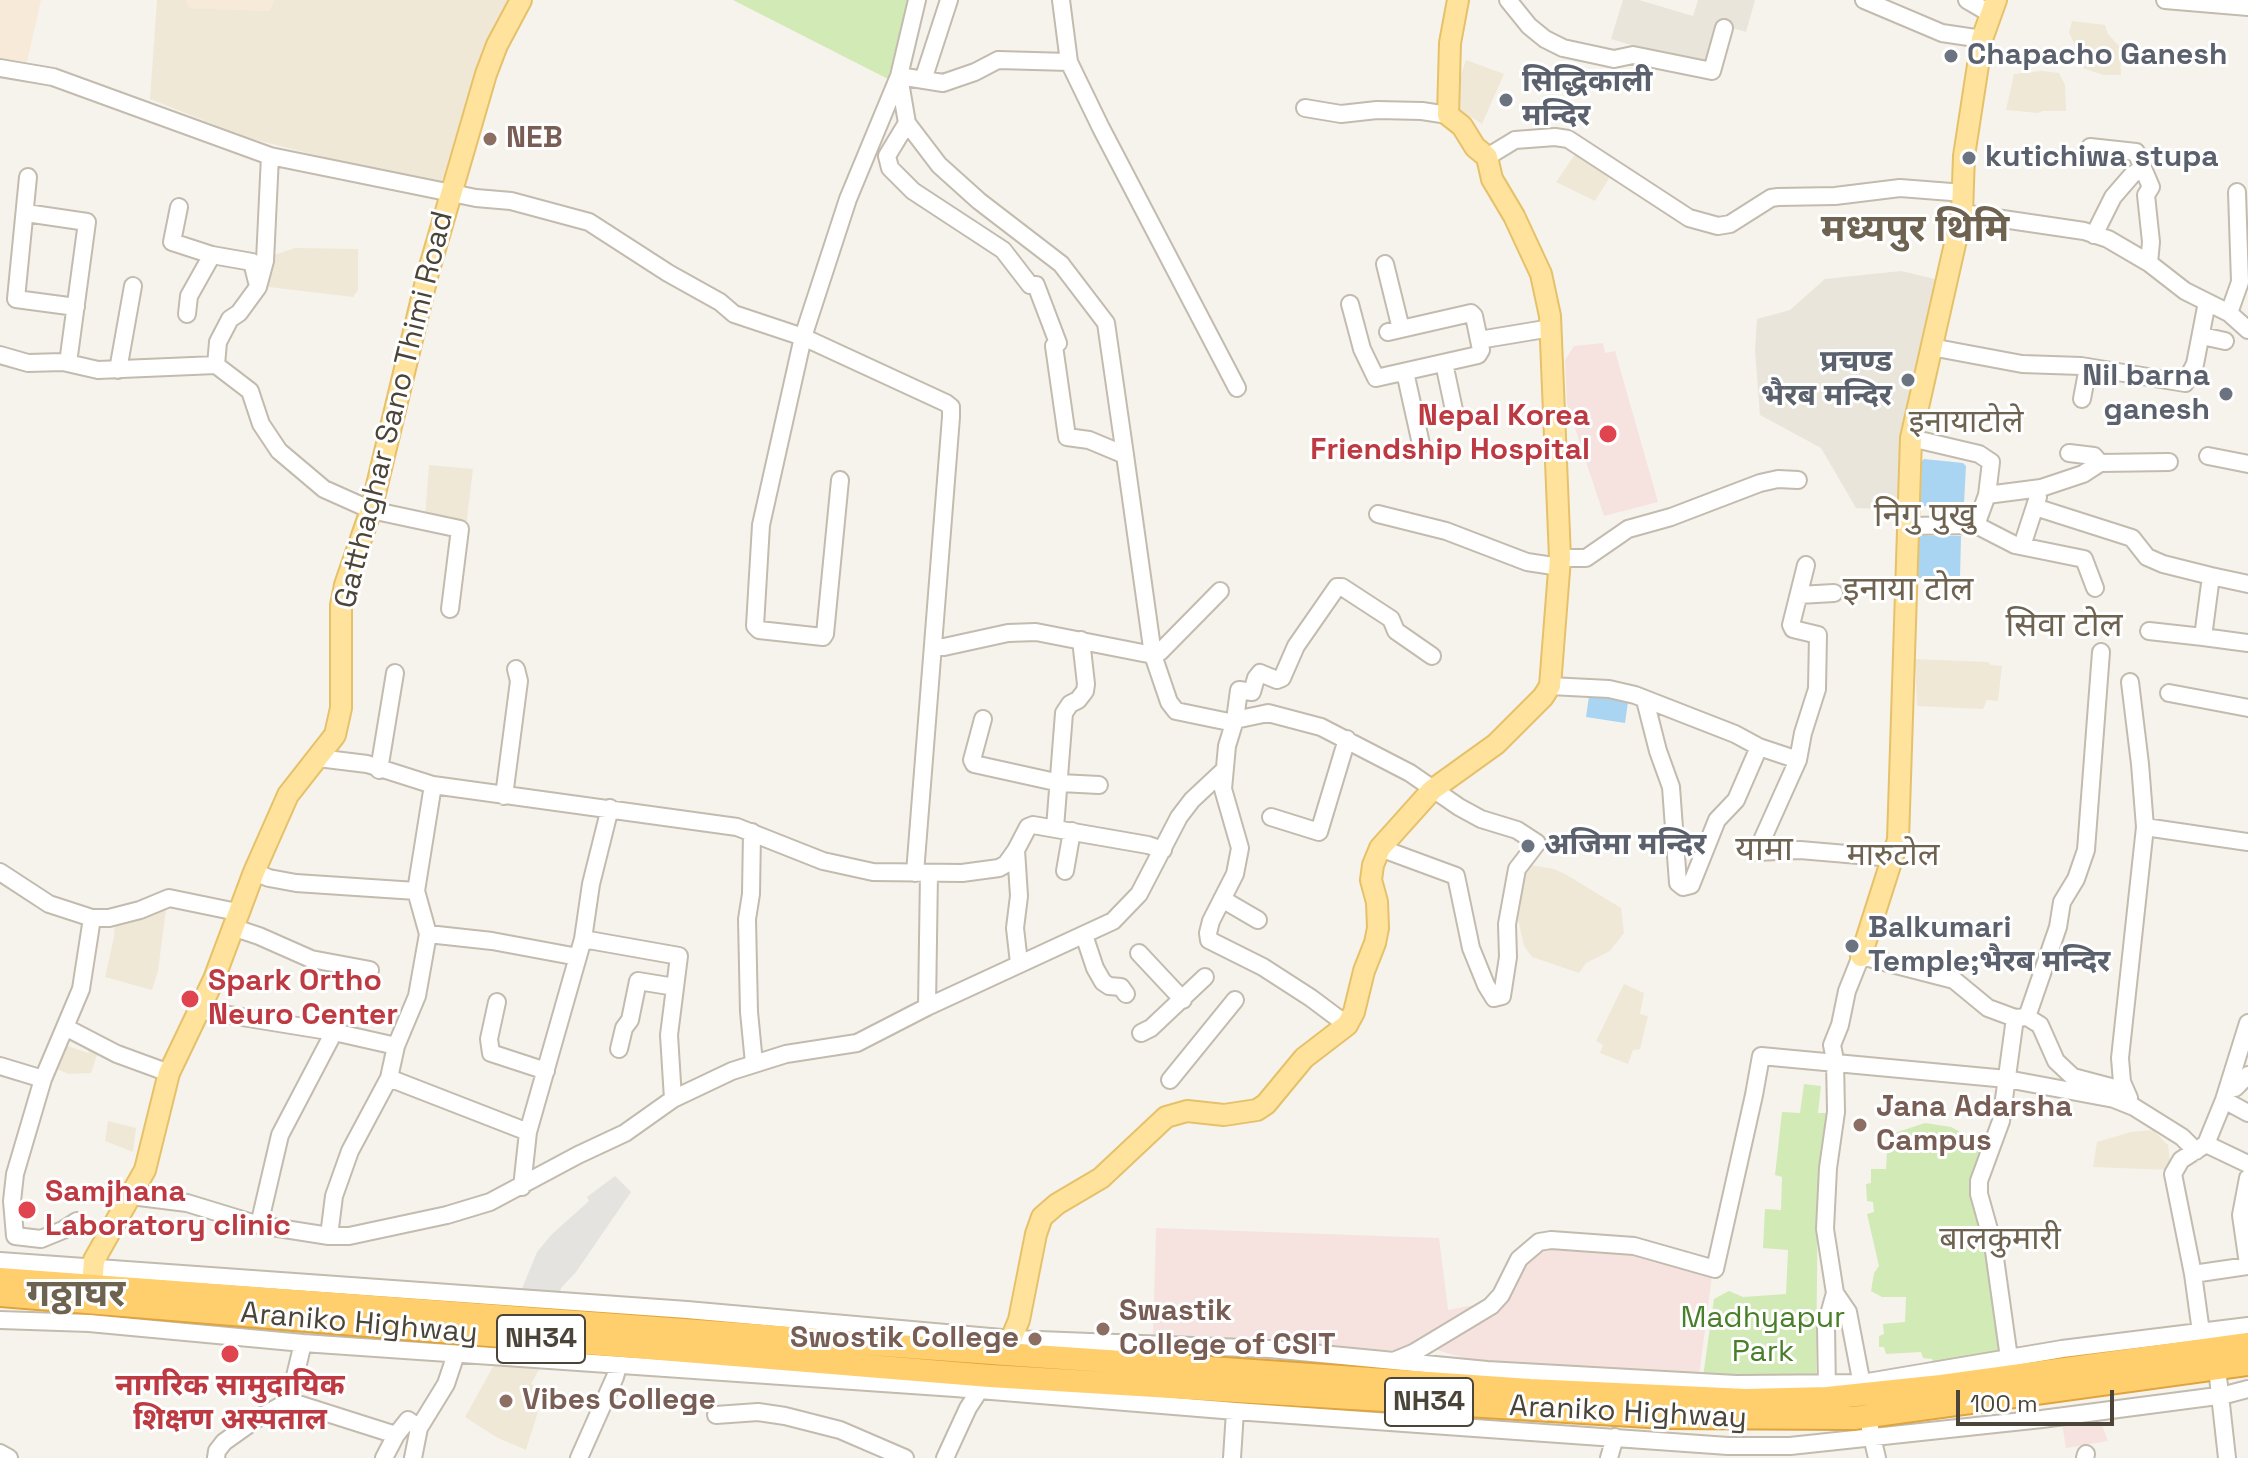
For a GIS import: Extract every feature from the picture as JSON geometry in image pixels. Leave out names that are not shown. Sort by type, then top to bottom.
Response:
[{"type":"highway","name":"Araniko Highway","points":[[0,1279],[91,1294],[985,1383],[1665,1417],[1758,1419],[2248,1364]]},
{"type":"highway","name":"Araniko Highway","points":[[0,1295],[91,1294],[1009,1346],[1544,1391],[1746,1400],[1827,1391],[1867,1407],[2248,1344]]},
{"type":"main road","name":"Gatthaghar Sano Thimi Road","points":[[91,1294],[96,1253],[131,1196],[150,1155],[169,1073],[214,979],[254,872],[288,795],[335,735],[339,722],[341,605],[352,561],[371,510],[425,287],[486,74],[497,45],[521,0]]},
{"type":"main road","points":[[1009,1346],[1019,1320],[1036,1234],[1046,1213],[1101,1178],[1166,1117],[1187,1111],[1224,1115],[1257,1110],[1266,1104],[1304,1058],[1347,1025],[1354,1012],[1378,928],[1377,902],[1371,880],[1380,848],[1432,790],[1496,744],[1550,686],[1560,563],[1551,328],[1541,274],[1514,216],[1492,179],[1487,157],[1475,147],[1462,126],[1448,115],[1450,43],[1458,0]]},
{"type":"main road","points":[[1861,956],[1898,840],[1911,438],[1963,203],[1964,156],[1982,39],[1994,7]]},
{"type":"street","points":[[840,480],[825,634],[823,637],[759,630],[755,626],[761,525],[803,337],[848,199],[899,76],[917,0]]},
{"type":"street","points":[[923,80],[949,0]]},
{"type":"street","points":[[1061,0],[1069,62],[1237,388]]},
{"type":"street","points":[[1508,0],[1529,26],[1545,39],[1563,48],[1614,59],[1633,55],[1712,71],[1724,28]]},
{"type":"street","points":[[1864,0],[1942,33],[1982,39]]},
{"type":"street","points":[[1967,0],[1994,7]]},
{"type":"street","points":[[2165,0],[2248,7]]},
{"type":"street","points":[[899,76],[943,83],[998,60],[1069,62]]},
{"type":"street","points":[[0,68],[53,77],[270,156],[476,198],[511,201],[589,222],[720,302],[734,314],[803,337],[951,407],[933,647],[922,873],[927,1007]]},
{"type":"street","points":[[899,76],[907,123],[939,165],[979,201],[1061,264],[1106,323],[1153,655],[1169,702],[1176,711],[1234,721],[1268,713],[1321,727],[1410,773],[1481,819],[1517,830],[1537,843],[1517,869],[1507,924],[1508,957],[1502,996],[1494,998],[1471,948],[1456,876],[1380,848]]},
{"type":"street","points":[[1305,108],[1341,114],[1377,110],[1448,115]]},
{"type":"street","points":[[907,123],[887,156],[890,168],[913,191],[1003,250],[1030,285],[1036,285],[1058,343],[1054,346],[1067,437],[1089,440],[1125,455]]},
{"type":"street","points":[[1487,157],[1515,140],[1568,139],[1689,218],[1718,226],[1730,224],[1771,198],[1835,196],[1900,188],[2116,243],[2149,263],[2185,291],[2229,313],[2248,330]]},
{"type":"street","points":[[2090,147],[2134,150],[2151,187],[2146,195],[2151,242],[2149,263]]},
{"type":"street","points":[[216,365],[218,342],[230,319],[239,313],[258,287],[265,261],[270,156]]},
{"type":"street","points":[[2094,235],[2113,197],[2132,175],[2143,168]]},
{"type":"street","points":[[28,177],[16,299],[76,307]]},
{"type":"street","points":[[2229,313],[2240,282],[2237,192]]},
{"type":"street","points":[[179,207],[172,242],[212,255],[252,262],[256,268],[258,287]]},
{"type":"street","points":[[26,213],[87,222],[68,363]]},
{"type":"street","points":[[187,314],[189,296],[212,255]]},
{"type":"street","points":[[1350,304],[1362,349],[1376,378],[1478,355],[1481,350],[1471,313],[1395,330],[1385,264]]},
{"type":"street","points":[[118,370],[133,286]]},
{"type":"street","points":[[1931,347],[2022,364],[2088,367],[2185,383],[2195,364],[2207,302]]},
{"type":"street","points":[[1479,340],[1551,328]]},
{"type":"street","points":[[2202,336],[2225,341]]},
{"type":"street","points":[[0,355],[39,364],[68,363],[98,370],[216,365],[250,391],[261,424],[279,451],[324,489],[371,510],[460,529],[450,609]]},
{"type":"street","points":[[1444,363],[1454,410]]},
{"type":"street","points":[[2082,399],[2088,367]]},
{"type":"street","points":[[1405,372],[1421,444]]},
{"type":"street","points":[[1911,438],[1979,454],[1991,462],[1987,495],[1976,525]]},
{"type":"street","points":[[2069,453],[2094,456],[2100,463]]},
{"type":"street","points":[[2208,456],[2248,464]]},
{"type":"street","points":[[1987,495],[2041,488],[2083,474],[2100,463],[2169,462]]},
{"type":"street","points":[[1378,514],[1446,531],[1527,562],[1560,563],[1586,558],[1628,529],[1671,517],[1760,483],[1778,479],[1798,480]]},
{"type":"street","points":[[2022,546],[2041,488]]},
{"type":"street","points":[[2035,507],[2132,538],[2154,561],[2248,584]]},
{"type":"street","points":[[1907,526],[1976,525],[2015,545],[2084,559],[2095,588]]},
{"type":"street","points":[[1806,565],[1791,625],[1793,629],[1818,635],[1817,689],[1798,760],[1760,845],[1893,858]]},
{"type":"street","points":[[2203,637],[2211,576]]},
{"type":"street","points":[[1347,1025],[1263,967],[1209,940],[1211,921],[1235,874],[1240,848],[1223,789],[1227,746],[1239,690],[1252,692],[1260,673],[1277,680],[1282,678],[1296,646],[1337,587],[1342,587],[1391,619],[1396,631],[1432,656]]},
{"type":"street","points":[[1153,655],[1220,591]]},
{"type":"street","points":[[1799,595],[1834,593]]},
{"type":"street","points":[[2149,631],[2248,643]]},
{"type":"street","points":[[933,647],[1008,633],[1036,632],[1153,655]]},
{"type":"street","points":[[1065,871],[1060,783],[1064,713],[1085,691],[1081,640]]},
{"type":"street","points":[[2009,1358],[1993,1244],[1979,1194],[1979,1181],[2001,1121],[2021,1017],[2058,927],[2062,902],[2076,879],[2086,850],[2101,652]]},
{"type":"street","points":[[504,796],[519,681],[516,669]]},
{"type":"street","points":[[379,770],[395,673]]},
{"type":"street","points":[[2130,682],[2145,827],[2120,1058],[2122,1082],[2134,1107]]},
{"type":"street","points":[[1550,686],[1609,689],[1635,695],[1798,760]]},
{"type":"street","points":[[2169,693],[2248,708]]},
{"type":"street","points":[[1645,700],[1671,787],[1678,883],[1683,887],[1691,885],[1717,820],[1736,800],[1759,747]]},
{"type":"street","points":[[983,719],[972,760],[974,764],[1060,783],[1099,785]]},
{"type":"street","points":[[1271,817],[1319,832],[1347,739]]},
{"type":"street","points":[[318,758],[356,762],[433,785],[737,827],[823,861],[873,872],[989,870],[1006,864],[1028,827],[1063,829],[1163,850]]},
{"type":"street","points":[[131,1196],[187,1203],[259,1225],[329,1236],[349,1236],[476,1208],[625,1133],[673,1099],[732,1071],[786,1054],[857,1043],[1019,963],[1113,921],[1139,894],[1179,817],[1223,771]]},
{"type":"street","points":[[329,1236],[334,1196],[350,1151],[389,1078],[396,1046],[417,996],[428,934],[416,891],[433,785]]},
{"type":"street","points":[[522,1187],[528,1132],[583,939],[591,884],[610,808]]},
{"type":"street","points":[[2145,827],[2248,842]]},
{"type":"street","points":[[752,832],[751,894],[747,919],[749,1012],[754,1063]]},
{"type":"street","points":[[1016,850],[1019,896],[1015,928],[1019,963]]},
{"type":"street","points":[[0,872],[49,904],[70,913],[109,918],[169,898],[234,920],[311,959],[370,970]]},
{"type":"street","points":[[254,872],[296,883],[416,891]]},
{"type":"street","points":[[1222,899],[1258,920]]},
{"type":"street","points":[[77,1221],[41,1239],[15,1236],[15,1174],[43,1079],[81,989],[92,918]]},
{"type":"street","points":[[428,934],[492,941],[578,957]]},
{"type":"street","points":[[1084,935],[1103,982],[1121,987],[1126,994]]},
{"type":"street","points":[[583,939],[679,956],[669,1035],[673,1099]]},
{"type":"street","points":[[1139,953],[1183,1000]]},
{"type":"street","points":[[945,1458],[968,1408],[1009,1346],[1270,1349],[1638,1380],[1827,1391],[1826,1325],[1835,1293],[1825,1229],[1828,1168],[1836,1112],[1832,1045],[1847,991],[1861,956],[1954,980],[1988,1008],[2040,1025],[2056,1061],[2073,1077],[2126,1091]]},
{"type":"street","points":[[1141,1033],[1183,1000],[1205,977]]},
{"type":"street","points":[[619,1049],[624,1028],[630,1020],[638,981],[675,987]]},
{"type":"street","points":[[1170,1080],[1235,1000]]},
{"type":"street","points":[[497,1002],[489,1039],[491,1053],[546,1071]]},
{"type":"street","points":[[199,1010],[334,1032],[396,1046]]},
{"type":"street","points":[[2201,1332],[2173,1174],[2181,1160],[2201,1147],[2226,1094],[2248,1023]]},
{"type":"street","points":[[65,1027],[117,1054],[169,1073]]},
{"type":"street","points":[[259,1225],[280,1135],[334,1032]]},
{"type":"street","points":[[1395,1360],[1413,1353],[1491,1306],[1501,1295],[1519,1259],[1539,1242],[1551,1240],[1634,1246],[1715,1269],[1761,1056],[2007,1079],[2114,1099],[2134,1107],[2201,1147],[2248,1164]]},
{"type":"street","points":[[0,1066],[43,1079]]},
{"type":"street","points":[[2226,1094],[2248,1075]]},
{"type":"street","points":[[389,1078],[528,1132]]},
{"type":"street","points":[[2226,1094],[2248,1113]]},
{"type":"street","points":[[2193,1274],[2248,1265],[2241,1215],[2248,1178]]},
{"type":"street","points":[[0,1261],[91,1294],[303,1343],[618,1366],[985,1383],[1235,1411],[1788,1452],[1867,1407],[2009,1358],[2248,1326]]},
{"type":"street","points":[[1835,1293],[1848,1312],[1877,1458]]},
{"type":"street","points":[[0,1320],[91,1294]]},
{"type":"street","points":[[289,1401],[303,1343]]},
{"type":"street","points":[[413,1458],[419,1428],[446,1384],[456,1354]]},
{"type":"street","points":[[579,1458],[618,1366]]},
{"type":"street","points":[[2217,1368],[2227,1458]]},
{"type":"street","points":[[1867,1407],[2042,1419],[2248,1389]]},
{"type":"street","points":[[216,1458],[224,1442],[289,1401],[396,1435]]},
{"type":"street","points":[[1232,1458],[1235,1411]]},
{"type":"street","points":[[716,1415],[758,1412],[785,1416],[840,1430],[905,1458]]},
{"type":"street","points":[[384,1458],[408,1420],[419,1428]]},
{"type":"street","points":[[1609,1458],[1615,1437]]},
{"type":"street","points":[[0,1453],[9,1458]]},
{"type":"shaded area","points":[[0,0],[41,0],[27,62],[0,59]]},
{"type":"shaded area","points":[[157,0],[186,0],[188,8],[270,11],[274,0],[509,0],[480,57],[440,187],[245,137],[150,99]]},
{"type":"shaded area","points":[[186,0],[274,0],[270,11],[188,8]]},
{"type":"shaded area","points":[[1623,0],[1639,0],[1693,16],[1698,0],[1755,0],[1746,32],[1722,25],[1709,68],[1611,39]]},
{"type":"shaded area","points":[[2072,21],[2105,25],[2108,34],[2120,47],[2121,75],[2103,75],[2083,68],[2080,54],[2069,33]]},
{"type":"shaded area","points":[[1466,60],[1504,74],[1482,124],[1451,104]]},
{"type":"shaded area","points":[[2059,73],[2065,85],[2066,111],[2038,113],[2006,110],[2014,74]]},
{"type":"shaded area","points":[[1576,153],[1611,175],[1595,201],[1556,182]]},
{"type":"shaded area","points":[[295,248],[358,249],[358,290],[353,297],[260,286],[268,257]]},
{"type":"shaded area","points":[[1901,271],[1939,280],[1899,510],[1856,508],[1821,448],[1760,415],[1755,350],[1757,319],[1790,310],[1825,279]]},
{"type":"shaded area","name":"Nepal Korea Friendship Hospital","points":[[1603,343],[1605,353],[1615,351],[1658,502],[1604,516],[1567,404],[1565,360],[1574,346]]},
{"type":"shaded area","points":[[429,465],[473,469],[466,527],[425,517]]},
{"type":"shaded area","points":[[1915,659],[1988,662],[2002,666],[1998,701],[1987,700],[1983,709],[1917,706]]},
{"type":"shaded area","points":[[1524,864],[1554,869],[1621,908],[1624,933],[1610,951],[1586,963],[1579,973],[1532,957],[1524,946],[1518,919],[1521,904],[1517,898]]},
{"type":"shaded area","points":[[167,902],[158,971],[152,990],[105,977],[115,921]]},
{"type":"shaded area","points":[[1624,984],[1644,993],[1640,1014],[1648,1016],[1640,1049],[1633,1050],[1628,1064],[1600,1053],[1603,1045],[1596,1041]]},
{"type":"shaded area","points":[[92,1042],[100,1045],[91,1073],[68,1074],[53,1067],[62,1044],[88,1053]]},
{"type":"shaded area","points":[[108,1121],[136,1128],[133,1152],[105,1141]]},
{"type":"shaded area","points":[[2153,1130],[2168,1145],[2171,1170],[2093,1167],[2097,1142],[2131,1132]]},
{"type":"shaded area","points":[[615,1176],[631,1192],[576,1272],[561,1288],[560,1294],[521,1291],[537,1252],[589,1201],[587,1197]]},
{"type":"shaded area","points":[[1156,1228],[1439,1238],[1448,1310],[1507,1299],[1525,1263],[1537,1250],[1628,1250],[1712,1276],[1699,1376],[1502,1369],[1437,1350],[1383,1350],[1153,1336]]},
{"type":"shaded area","name":"Vibes College","points":[[495,1363],[541,1366],[531,1384],[539,1387],[537,1415],[526,1450],[496,1437],[465,1417]]},
{"type":"shaded area","points":[[2099,1417],[2108,1441],[2066,1448],[2062,1424]]},
{"type":"green space","points":[[733,0],[908,0],[888,79]]},
{"type":"green space","name":"Madhyapur Park","points":[[1804,1084],[1821,1086],[1818,1113],[1833,1113],[1818,1181],[1816,1374],[1703,1377],[1714,1299],[1729,1291],[1743,1297],[1786,1294],[1788,1250],[1763,1248],[1765,1209],[1781,1210],[1782,1177],[1775,1175],[1782,1112],[1800,1113]]},
{"type":"green space","points":[[1925,1123],[1951,1127],[1990,1148],[1975,1181],[2006,1355],[1934,1366],[1932,1359],[1923,1358],[1921,1352],[1886,1354],[1884,1347],[1879,1347],[1879,1336],[1884,1334],[1883,1324],[1905,1322],[1906,1297],[1882,1297],[1871,1291],[1874,1273],[1879,1266],[1867,1214],[1874,1212],[1873,1202],[1867,1201],[1866,1184],[1871,1183],[1871,1169],[1886,1169],[1888,1135]]},
{"type":"green space","points":[[112,1313],[865,1373],[496,1353],[462,1344],[176,1324],[113,1318]]},
{"type":"water","points":[[1924,459],[1963,463],[1966,466],[1964,503],[1961,506],[1923,506],[1920,503]]},
{"type":"water","points":[[1918,536],[1961,536],[1960,578],[1918,578]]},
{"type":"water","points":[[1589,696],[1628,702],[1625,723],[1586,717]]},
{"type":"place","name":"Chapacho Ganesh","points":[[1951,56]]},
{"type":"place","name":"सिद्धिकाली मन्दिर","points":[[1506,100]]},
{"type":"place","name":"NEB","points":[[490,139]]},
{"type":"place","name":"kutichiwa stupa","points":[[1969,158]]},
{"type":"place","name":"प्रचण्ड भैरब मन्दिर","points":[[1908,380]]},
{"type":"place","name":"Nil barna ganesh","points":[[2226,394]]},
{"type":"place","name":"Nepal Korea Friendship Hospital","points":[[1608,434]]},
{"type":"place","name":"अजिमा मन्दिर","points":[[1528,846]]},
{"type":"place","name":"Balkumari Temple;भैरब मन्दिर","points":[[1852,946]]},
{"type":"place","name":"Spark Ortho Neuro Center","points":[[190,999]]},
{"type":"place","name":"Jana Adarsha Campus","points":[[1860,1125]]},
{"type":"place","name":"Samjhana Laboratory clinic","points":[[27,1210]]},
{"type":"place","name":"Swastik College of CSIT","points":[[1103,1329]]},
{"type":"place","name":"Swostik College","points":[[1035,1339]]},
{"type":"place","name":"नागरिक सामुदायिक शिक्षण अस्पताल","points":[[230,1354]]},
{"type":"place","name":"Vibes College","points":[[506,1401]]},
{"type":"district","name":"मध्यपुर थिमि","points":[[1915,231]]},
{"type":"district","name":"इनायाटोले","points":[[1966,423]]},
{"type":"district","name":"निगु पुखु","points":[[1925,517]]},
{"type":"district","name":"इनाया टोल","points":[[1908,591]]},
{"type":"district","name":"सिवा टोल","points":[[2064,627]]},
{"type":"district","name":"यामा","points":[[1764,851]]},
{"type":"district","name":"मारुटोल","points":[[1893,856]]},
{"type":"district","name":"बालकुमारी","points":[[2000,1240]]},
{"type":"district","name":"गठ्ठाघर","points":[[76,1296]]}]
